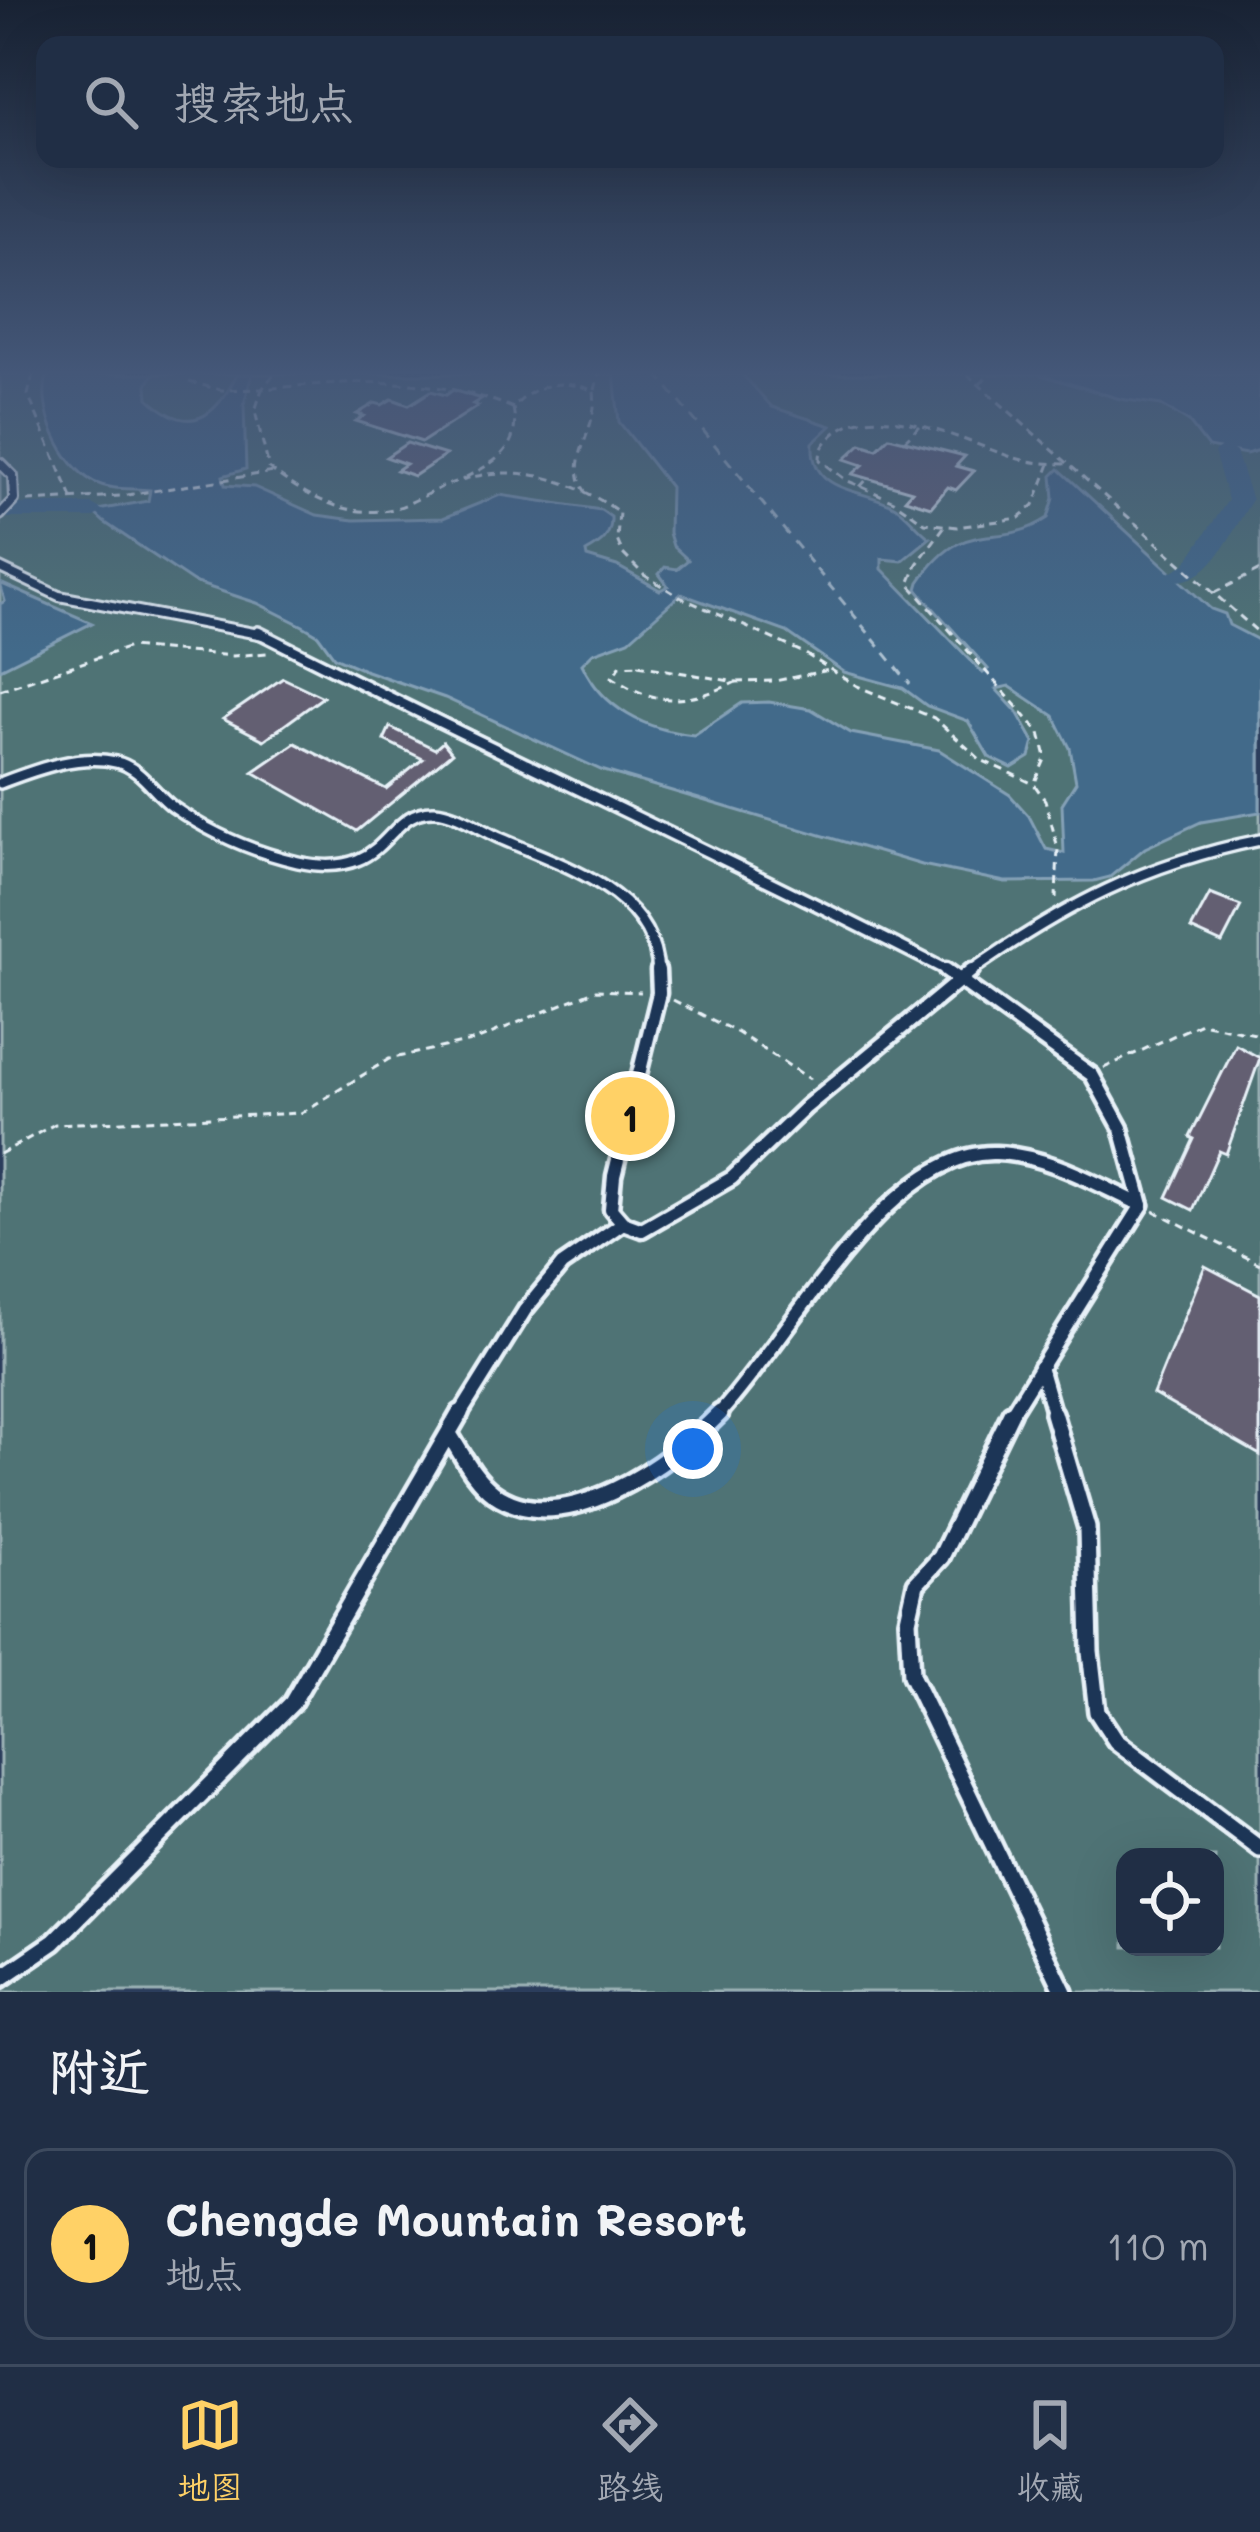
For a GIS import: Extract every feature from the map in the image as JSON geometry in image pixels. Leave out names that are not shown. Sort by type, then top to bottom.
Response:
[{"type":"lane","points":[[4,467],[13,476],[7,508]]},
{"type":"lane","points":[[0,568],[58,596],[256,631],[507,759],[775,882],[963,979],[1092,1075],[1121,1128],[1142,1205],[1003,1426],[959,1527],[941,1557],[916,1584],[908,1620],[911,1675],[1064,1992]]},
{"type":"lane","points":[[0,783],[37,770],[94,760],[123,763],[169,805],[236,840],[315,865],[346,868],[362,865],[379,852],[406,819],[421,811],[438,812],[600,882],[628,906],[656,946],[658,993],[614,1176],[611,1209],[622,1223],[642,1230],[682,1211],[744,1168],[826,1090],[963,979],[1056,917],[1123,880],[1260,840]]},
{"type":"lane","points":[[448,1434],[491,1492],[539,1512],[617,1494],[704,1431],[745,1386],[885,1206],[925,1173],[965,1154],[993,1151],[1047,1164],[1142,1205]]},
{"type":"lane","points":[[0,1979],[54,1942],[292,1703],[525,1310],[562,1265],[622,1223]]},
{"type":"lane","points":[[1040,1367],[1087,1528],[1090,1651],[1097,1712],[1116,1741],[1260,1849]]},
{"type":"path","points":[[59,467],[74,501]]},
{"type":"path","points":[[271,467],[314,498],[372,512],[395,508],[486,467]]},
{"type":"path","points":[[576,467],[576,477],[589,496]]},
{"type":"path","points":[[827,467],[838,479],[898,503],[926,524],[944,526],[1012,522],[1023,517],[1040,497],[1042,475],[1048,467]]},
{"type":"path","points":[[1072,467],[1260,634]]},
{"type":"path","points":[[459,481],[537,471],[589,496],[619,512],[617,540],[622,554],[664,587],[934,718],[981,760],[1034,784],[1045,800],[1058,854],[1057,881]]},
{"type":"path","points":[[7,508],[145,493],[273,472]]},
{"type":"path","points":[[859,488],[868,478]]},
{"type":"path","points":[[944,526],[916,564],[909,584],[1040,733],[1046,757],[1034,784]]},
{"type":"path","points":[[1212,594],[1260,570]]},
{"type":"path","points":[[0,689],[130,647],[233,656],[291,650]]},
{"type":"path","points":[[736,682],[701,699],[671,704],[639,697],[612,677],[620,666],[651,662],[687,675],[782,684],[830,669]]},
{"type":"path","points":[[0,1154],[56,1124],[301,1112],[389,1059],[476,1040],[596,990],[658,993],[738,1033],[826,1090]]},
{"type":"path","points":[[1092,1075],[1201,1023],[1260,1034]]},
{"type":"path","points":[[1142,1205],[1260,1264]]},
{"type":"green space","points":[[0,467],[1260,467],[1260,1992],[0,1992]]},
{"type":"water","points":[[76,467],[246,467],[223,476],[225,485],[254,487],[317,515],[354,520],[443,518],[500,495],[601,510],[611,517],[610,529],[586,552],[587,557],[617,566],[660,590],[668,586],[659,574],[665,567],[677,569],[688,560],[673,546],[670,487],[654,467],[817,467],[840,487],[894,506],[930,538],[902,561],[882,559],[882,569],[983,673],[988,669],[917,589],[919,582],[936,561],[966,540],[1012,533],[1048,518],[1054,498],[1052,476],[1059,469],[1211,609],[1225,614],[1229,625],[1260,641],[1260,812],[1201,822],[1145,848],[1110,877],[1094,881],[1005,882],[922,865],[601,770],[445,698],[334,657],[318,635],[257,603],[193,582],[92,511],[148,501],[150,490],[108,487]],"holes":[[[681,594],[787,632],[844,672],[903,688],[927,706],[968,721],[989,757],[1012,768],[1030,757],[1034,742],[1017,712],[996,689],[1009,686],[1054,716],[1070,748],[1076,782],[1062,804],[1064,853],[1046,849],[1029,816],[1010,795],[939,750],[851,733],[811,709],[769,702],[742,703],[694,735],[659,728],[614,705],[582,664],[593,653],[629,640]]]},
{"type":"water","points":[[0,583],[92,623],[0,669],[0,604],[5,601]]},
{"type":"building","points":[[402,467],[428,467],[414,476],[397,470]]},
{"type":"building","points":[[861,467],[974,471],[956,490],[948,487],[931,507],[905,499],[912,491],[853,474]]},
{"type":"building","points":[[283,678],[323,697],[264,740],[223,719]]},
{"type":"building","points":[[390,727],[435,749],[443,742],[452,753],[357,831],[253,772],[295,743],[386,789],[423,759],[384,740]]},
{"type":"building","points":[[1210,894],[1241,906],[1222,943],[1191,929]]},
{"type":"building","points":[[1236,1045],[1260,1058],[1226,1154],[1219,1151],[1193,1210],[1167,1197],[1194,1139],[1190,1137]]},
{"type":"building","points":[[1205,1266],[1260,1295],[1260,1455],[1153,1394]]},
{"type":"waterway","points":[[1178,575],[1194,569],[1240,500],[1230,467]]},
{"type":"waterway","points":[[0,511],[92,511]]},
{"type":"ferry route","points":[[733,467],[910,684]]},
{"type":"place","name":"Chengde Mountain Resort","points":[[630,1116]]}]
